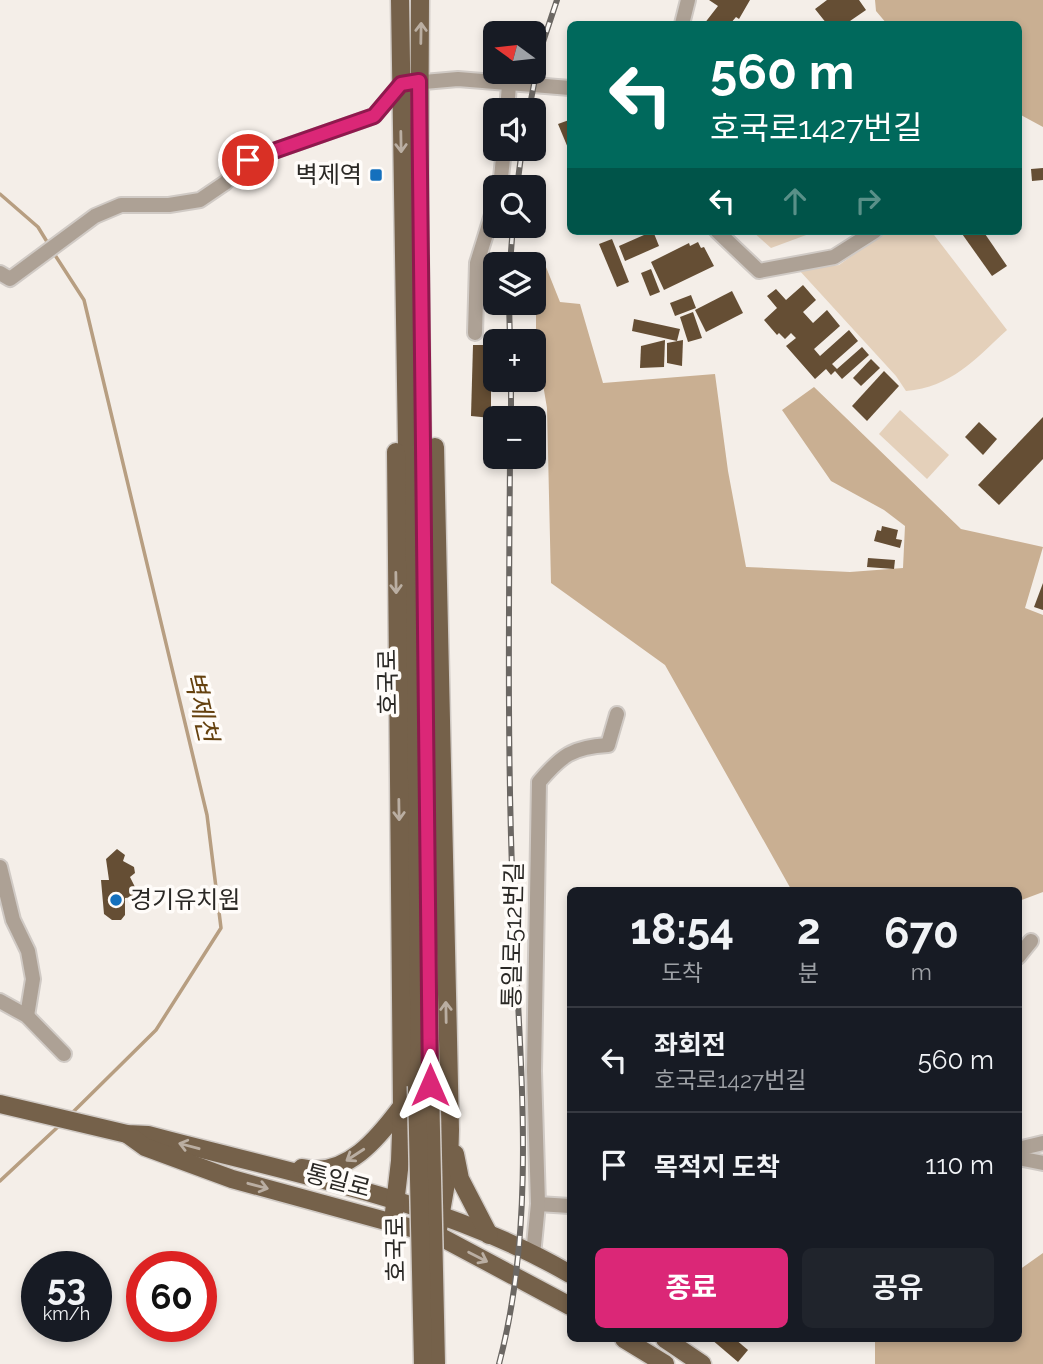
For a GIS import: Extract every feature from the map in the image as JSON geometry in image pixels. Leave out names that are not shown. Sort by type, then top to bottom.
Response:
[{"type":"main road","name":"호국로","points":[[400,0],[403,318],[424,1085],[436,1364]]},
{"type":"main road","name":"호국로","points":[[420,0],[423,1364]]},
{"type":"main road","points":[[393,1221],[402,1106],[395,484],[403,318]]},
{"type":"main road","points":[[422,321],[437,481],[450,1130],[449,1166],[437,1235]]},
{"type":"main road","name":"통일로","points":[[8,1106],[127,1134],[148,1135],[396,1202],[489,1235],[567,1272]]},
{"type":"main road","points":[[402,1106],[409,1161],[421,1166],[436,1164],[450,1130]]},
{"type":"main road","points":[[215,1153],[247,1153],[314,1171],[331,1168],[358,1155],[380,1135],[402,1106]]},
{"type":"main road","points":[[450,1130],[460,1179],[489,1235]]},
{"type":"main road","name":"통일로","points":[[127,1134],[145,1147],[232,1179],[437,1235],[567,1304]]},
{"type":"main road","points":[[629,1342],[658,1360]]},
{"type":"main road","points":[[668,1342],[702,1364]]},
{"type":"street","points":[[683,21],[688,0]]},
{"type":"street","points":[[5,276],[90,220],[121,205],[169,205],[200,200],[225,183],[248,160],[374,116],[401,84],[458,79],[567,88]]},
{"type":"street","points":[[508,98],[509,85]]},
{"type":"street","points":[[721,235],[759,271],[834,257],[869,235]]},
{"type":"street","points":[[475,333],[477,263],[485,238]]},
{"type":"street","name":"통일로512번길","points":[[533,1255],[538,1204],[534,1071],[539,782],[559,758],[584,746],[608,745],[617,714]]},
{"type":"street","points":[[0,867],[13,920],[29,951],[33,979],[27,1016]]},
{"type":"street","points":[[1022,952],[1031,941]]},
{"type":"street","points":[[0,1001],[27,1016],[64,1054]]},
{"type":"street","points":[[1022,1148],[1043,1143]]},
{"type":"street","points":[[1022,1159],[1043,1163]]},
{"type":"street","points":[[538,1204],[567,1206]]},
{"type":"street","points":[[658,1360],[662,1342]]},
{"type":"shaded area","points":[[875,0],[1043,0],[1043,127],[1022,116],[1022,21],[884,21],[876,11]]},
{"type":"shaded area","points":[[756,235],[806,235],[771,248]]},
{"type":"shaded area","points":[[881,235],[934,235],[1007,330],[973,361],[949,378],[937,384],[906,391],[896,376],[799,270],[839,265]]},
{"type":"shaded area","points":[[546,267],[560,302],[580,304],[603,383],[715,374],[728,471],[746,567],[850,572],[903,568],[905,526],[884,510],[831,481],[782,410],[814,387],[961,529],[1043,547],[1025,608],[1043,615],[1043,892],[1022,900],[1022,887],[790,887],[665,665],[551,583],[547,408],[544,392],[546,329],[536,329],[536,315],[546,315]]},
{"type":"shaded area","points":[[900,410],[949,455],[927,479],[879,434]]},
{"type":"shaded area","points":[[1043,1253],[1043,1364],[875,1364],[875,1342],[1022,1342],[1022,1268]]},
{"type":"building","points":[[709,0],[750,0],[739,19],[736,17],[733,21],[706,21],[718,6]]},
{"type":"building","points":[[827,0],[859,0],[866,10],[850,21],[825,21],[815,9]]},
{"type":"building","points":[[567,121],[567,146],[558,124]]},
{"type":"building","points":[[1043,168],[1043,180],[1032,181],[1031,169]]},
{"type":"building","points":[[644,235],[655,235],[659,246],[625,261],[619,246]]},
{"type":"building","points":[[963,235],[986,235],[1007,266],[992,276]]},
{"type":"building","points":[[612,239],[629,282],[617,287],[599,244]]},
{"type":"building","points":[[698,242],[701,248],[704,247],[714,266],[664,290],[651,262],[689,243],[690,246]]},
{"type":"building","points":[[651,269],[660,292],[650,296],[641,273]]},
{"type":"building","points":[[803,285],[816,300],[803,312],[813,323],[827,310],[840,326],[814,349],[820,356],[849,330],[858,341],[832,364],[837,369],[862,347],[869,355],[842,379],[835,371],[831,375],[826,369],[815,379],[786,346],[796,338],[791,333],[785,339],[779,333],[777,335],[764,320],[777,308],[767,296],[776,289],[786,300]]},
{"type":"building","points":[[732,291],[743,313],[706,332],[695,310]]},
{"type":"building","points":[[691,295],[696,308],[675,316],[670,303]]},
{"type":"building","points":[[693,312],[702,338],[688,342],[680,317]]},
{"type":"building","points":[[634,319],[680,329],[677,341],[632,331]]},
{"type":"building","points":[[665,340],[664,367],[640,368],[641,346]]},
{"type":"building","points":[[683,340],[682,366],[667,363],[667,343]]},
{"type":"building","points":[[473,345],[483,345],[483,392],[491,392],[491,406],[483,406],[483,417],[471,416]]},
{"type":"building","points":[[871,359],[880,368],[861,386],[853,378]]},
{"type":"building","points":[[884,371],[899,386],[867,421],[852,406]]},
{"type":"building","points":[[1043,417],[1043,459],[999,505],[978,485]]},
{"type":"building","points":[[979,422],[997,439],[983,455],[965,437]]},
{"type":"building","points":[[882,526],[898,530],[896,539],[902,540],[900,548],[874,541],[877,530],[881,531]]},
{"type":"building","points":[[868,558],[895,560],[894,569],[867,567]]},
{"type":"building","points":[[1043,583],[1043,610],[1034,607]]},
{"type":"building","points":[[117,849],[125,855],[123,861],[134,867],[135,873],[130,877],[136,889],[134,897],[125,898],[125,915],[121,920],[112,920],[104,914],[101,880],[109,880],[106,859]]},
{"type":"building","points":[[715,1342],[739,1342],[748,1350],[738,1362]]},
{"type":"waterway","name":"벽제천","points":[[0,194],[38,227],[49,245]]},
{"type":"waterway","name":"벽제천","points":[[53,252],[84,300],[207,815],[221,928],[156,1030],[71,1114]]},
{"type":"waterway","name":"벽제천","points":[[0,1181],[61,1124]]},
{"type":"railway","points":[[531,98],[541,48],[557,0]]},
{"type":"railway","points":[[519,175],[520,161]]},
{"type":"railway","points":[[511,252],[512,238]]},
{"type":"railway","points":[[509,315],[510,329]]},
{"type":"railway","points":[[511,392],[511,406]]},
{"type":"railway","points":[[499,1364],[519,1249],[523,1131],[510,786],[510,469]]},
{"type":"place","name":"벽제역","points":[[376,175]]},
{"type":"place","name":"경기유치원","points":[[116,900]]},
{"type":"route","points":[[248,160],[374,116],[401,84],[419,81],[430,1085]]}]
